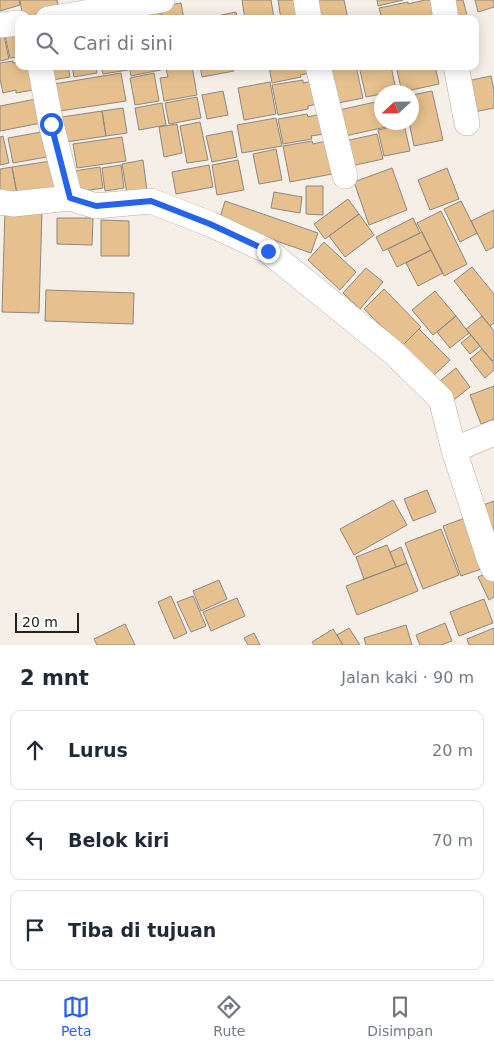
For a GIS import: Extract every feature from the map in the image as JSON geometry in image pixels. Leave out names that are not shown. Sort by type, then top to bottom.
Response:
[{"type":"street","points":[[72,15],[162,0]]},
{"type":"street","points":[[306,0],[308,15]]},
{"type":"street","points":[[442,0],[445,15]]},
{"type":"street","points":[[0,25],[15,23]]},
{"type":"street","points":[[41,70],[51,124],[70,198]]},
{"type":"street","points":[[319,70],[345,176]]},
{"type":"street","points":[[457,70],[467,124]]},
{"type":"street","points":[[0,202],[13,204],[70,198],[96,206],[151,201],[210,224],[268,251],[394,353],[441,399],[454,450],[488,558],[494,569]]},
{"type":"street","points":[[454,450],[494,434]]},
{"type":"building","points":[[0,0],[19,0],[20,5],[0,11]]},
{"type":"building","points":[[20,0],[57,0],[60,13],[22,15]]},
{"type":"building","points":[[242,0],[271,0],[274,15],[244,15]]},
{"type":"building","points":[[278,0],[303,0],[306,15],[280,15]]},
{"type":"building","points":[[312,0],[344,0],[347,15],[315,15]]},
{"type":"building","points":[[377,0],[403,0],[378,6]]},
{"type":"building","points":[[432,0],[434,15],[381,15],[379,8],[408,2],[408,4]]},
{"type":"building","points":[[447,0],[463,0],[467,15],[449,15]]},
{"type":"building","points":[[475,0],[494,0],[494,7],[478,12]]},
{"type":"building","points":[[181,3],[183,15],[162,15],[160,7]]},
{"type":"building","points":[[159,8],[160,15],[140,15],[140,11]]},
{"type":"building","points":[[236,12],[236,15],[222,15]]},
{"type":"building","points":[[15,29],[15,57],[10,58],[4,31]]},
{"type":"building","points":[[3,31],[9,59],[0,61],[0,32]]},
{"type":"building","points":[[13,61],[13,63],[15,63],[15,70],[35,70],[39,89],[16,93],[16,90],[3,93],[0,79],[0,63]]},
{"type":"building","points":[[46,70],[69,70],[70,77],[47,81]]},
{"type":"building","points":[[73,70],[97,70],[97,73],[74,77]]},
{"type":"building","points":[[102,70],[128,70],[103,74]]},
{"type":"building","points":[[130,70],[160,70],[131,76]]},
{"type":"building","points":[[166,70],[193,70],[197,95],[164,101],[160,78],[168,77]]},
{"type":"building","points":[[201,70],[234,70],[234,71],[202,77]]},
{"type":"building","points":[[270,70],[316,70],[316,72],[300,75],[301,77],[272,83]]},
{"type":"building","points":[[331,70],[357,70],[363,98],[338,103]]},
{"type":"building","points":[[360,70],[392,70],[395,85],[374,85],[374,96],[366,97]]},
{"type":"building","points":[[397,70],[436,70],[439,84],[419,88],[419,85],[400,85]]},
{"type":"building","points":[[121,73],[126,101],[53,112],[48,85]]},
{"type":"building","points":[[154,73],[159,101],[135,105],[130,78]]},
{"type":"building","points":[[491,76],[494,90],[494,108],[469,113],[462,82]]},
{"type":"building","points":[[303,80],[303,83],[318,80],[322,103],[308,106],[308,109],[278,115],[272,85]]},
{"type":"building","points":[[270,82],[276,114],[244,120],[238,88]]},
{"type":"building","points":[[223,91],[228,115],[207,119],[202,95]]},
{"type":"building","points":[[432,91],[443,140],[414,146],[411,130],[419,130],[419,94]]},
{"type":"building","points":[[197,97],[201,118],[169,124],[165,103]]},
{"type":"building","points":[[36,99],[41,123],[0,131],[0,106]]},
{"type":"building","points":[[374,102],[374,130],[345,136],[339,110]]},
{"type":"building","points":[[162,103],[166,125],[139,130],[135,108]]},
{"type":"building","points":[[123,108],[127,133],[106,136],[102,111]]},
{"type":"building","points":[[102,111],[106,136],[66,142],[62,117]]},
{"type":"building","points":[[307,114],[308,117],[320,114],[324,134],[311,136],[312,139],[283,144],[278,119]]},
{"type":"building","points":[[276,118],[282,146],[242,153],[237,125]]},
{"type":"building","points":[[200,122],[208,160],[187,163],[180,126]]},
{"type":"building","points":[[177,124],[182,153],[164,157],[159,127]]},
{"type":"building","points":[[378,130],[405,130],[410,151],[384,156]]},
{"type":"building","points":[[47,131],[52,156],[13,163],[8,138]]},
{"type":"building","points":[[232,131],[237,157],[212,162],[206,136]]},
{"type":"building","points":[[377,134],[383,159],[351,166],[345,141]]},
{"type":"building","points":[[3,136],[9,163],[0,165],[0,137]]},
{"type":"building","points":[[122,137],[126,161],[77,168],[73,144]]},
{"type":"building","points":[[312,141],[313,144],[326,141],[332,174],[290,182],[283,146]]},
{"type":"building","points":[[276,149],[282,180],[259,184],[253,154]]},
{"type":"building","points":[[57,160],[63,195],[17,194],[12,167]]},
{"type":"building","points":[[143,160],[147,191],[127,194],[122,164]]},
{"type":"building","points":[[238,160],[244,190],[217,195],[212,165]]},
{"type":"building","points":[[121,165],[124,188],[105,191],[102,168]]},
{"type":"building","points":[[209,165],[213,187],[176,194],[172,172]]},
{"type":"building","points":[[12,167],[17,194],[0,197],[0,169]]},
{"type":"building","points":[[100,167],[103,188],[77,192],[74,171]]},
{"type":"building","points":[[392,168],[407,210],[369,225],[354,182]]},
{"type":"building","points":[[447,168],[459,199],[430,210],[418,180]]},
{"type":"building","points":[[306,186],[323,186],[323,215],[306,214]]},
{"type":"building","points":[[274,192],[302,197],[300,213],[271,208]]},
{"type":"building","points":[[348,199],[359,214],[325,239],[314,224]]},
{"type":"building","points":[[225,201],[318,233],[311,253],[219,221]]},
{"type":"building","points":[[461,201],[477,233],[460,242],[444,209]]},
{"type":"building","points":[[5,209],[42,210],[39,313],[2,312]]},
{"type":"building","points":[[494,210],[494,247],[486,251],[471,221]]},
{"type":"building","points":[[441,211],[467,264],[444,276],[417,223]]},
{"type":"building","points":[[359,214],[374,235],[345,257],[329,236]]},
{"type":"building","points":[[57,218],[93,218],[92,245],[57,244]]},
{"type":"building","points":[[413,218],[420,233],[383,251],[376,237]]},
{"type":"building","points":[[101,220],[129,221],[129,256],[101,256]]},
{"type":"building","points":[[422,232],[431,250],[397,267],[388,249]]},
{"type":"building","points":[[324,242],[356,272],[340,290],[308,260]]},
{"type":"building","points":[[431,250],[443,273],[418,286],[406,263]]},
{"type":"building","points":[[472,267],[494,294],[494,323],[490,326],[454,281]]},
{"type":"building","points":[[366,268],[383,282],[360,309],[343,293]]},
{"type":"building","points":[[384,289],[421,327],[402,346],[364,309]]},
{"type":"building","points":[[46,290],[134,293],[133,324],[45,321]]},
{"type":"building","points":[[435,291],[456,316],[433,335],[412,310]]},
{"type":"building","points":[[456,316],[469,333],[450,348],[437,332]]},
{"type":"building","points":[[482,316],[494,331],[494,360],[492,361],[466,329]]},
{"type":"building","points":[[419,329],[450,360],[430,379],[402,346]]},
{"type":"building","points":[[471,335],[480,346],[470,354],[461,343]]},
{"type":"building","points":[[482,349],[494,363],[494,370],[485,378],[470,359]]},
{"type":"building","points":[[456,368],[470,387],[450,403],[435,385]]},
{"type":"building","points":[[494,386],[494,419],[481,424],[470,395]]},
{"type":"building","points":[[427,490],[436,512],[413,521],[404,499]]},
{"type":"building","points":[[393,500],[407,525],[354,555],[340,529]]},
{"type":"building","points":[[494,501],[494,529],[488,532],[478,507]]},
{"type":"building","points":[[468,517],[487,567],[461,576],[443,526]]},
{"type":"building","points":[[441,529],[459,575],[423,589],[405,543]]},
{"type":"building","points":[[387,545],[396,567],[364,579],[356,557]]},
{"type":"building","points":[[401,547],[407,563],[396,567],[390,552]]},
{"type":"building","points":[[407,563],[418,591],[357,615],[346,586]]},
{"type":"building","points":[[492,571],[494,574],[494,597],[489,600],[478,577]]},
{"type":"building","points":[[219,580],[227,599],[201,611],[193,591]]},
{"type":"building","points":[[171,596],[187,633],[174,639],[158,602]]},
{"type":"building","points":[[193,596],[206,626],[191,632],[177,602]]},
{"type":"building","points":[[237,598],[245,616],[211,631],[203,612]]},
{"type":"building","points":[[484,599],[493,623],[459,636],[450,612]]},
{"type":"building","points":[[445,623],[452,641],[441,645],[420,645],[416,635]]},
{"type":"building","points":[[125,624],[135,645],[97,645],[94,639]]},
{"type":"building","points":[[406,625],[412,645],[366,645],[364,638]]},
{"type":"building","points":[[349,628],[360,645],[343,645],[337,635]]},
{"type":"building","points":[[494,628],[494,645],[469,645],[467,639]]},
{"type":"building","points":[[333,629],[343,645],[314,645],[312,642]]},
{"type":"building","points":[[254,633],[260,645],[248,645],[244,638]]},
{"type":"route","points":[[51,124],[70,198],[96,206],[151,201],[210,224],[268,251]]}]
